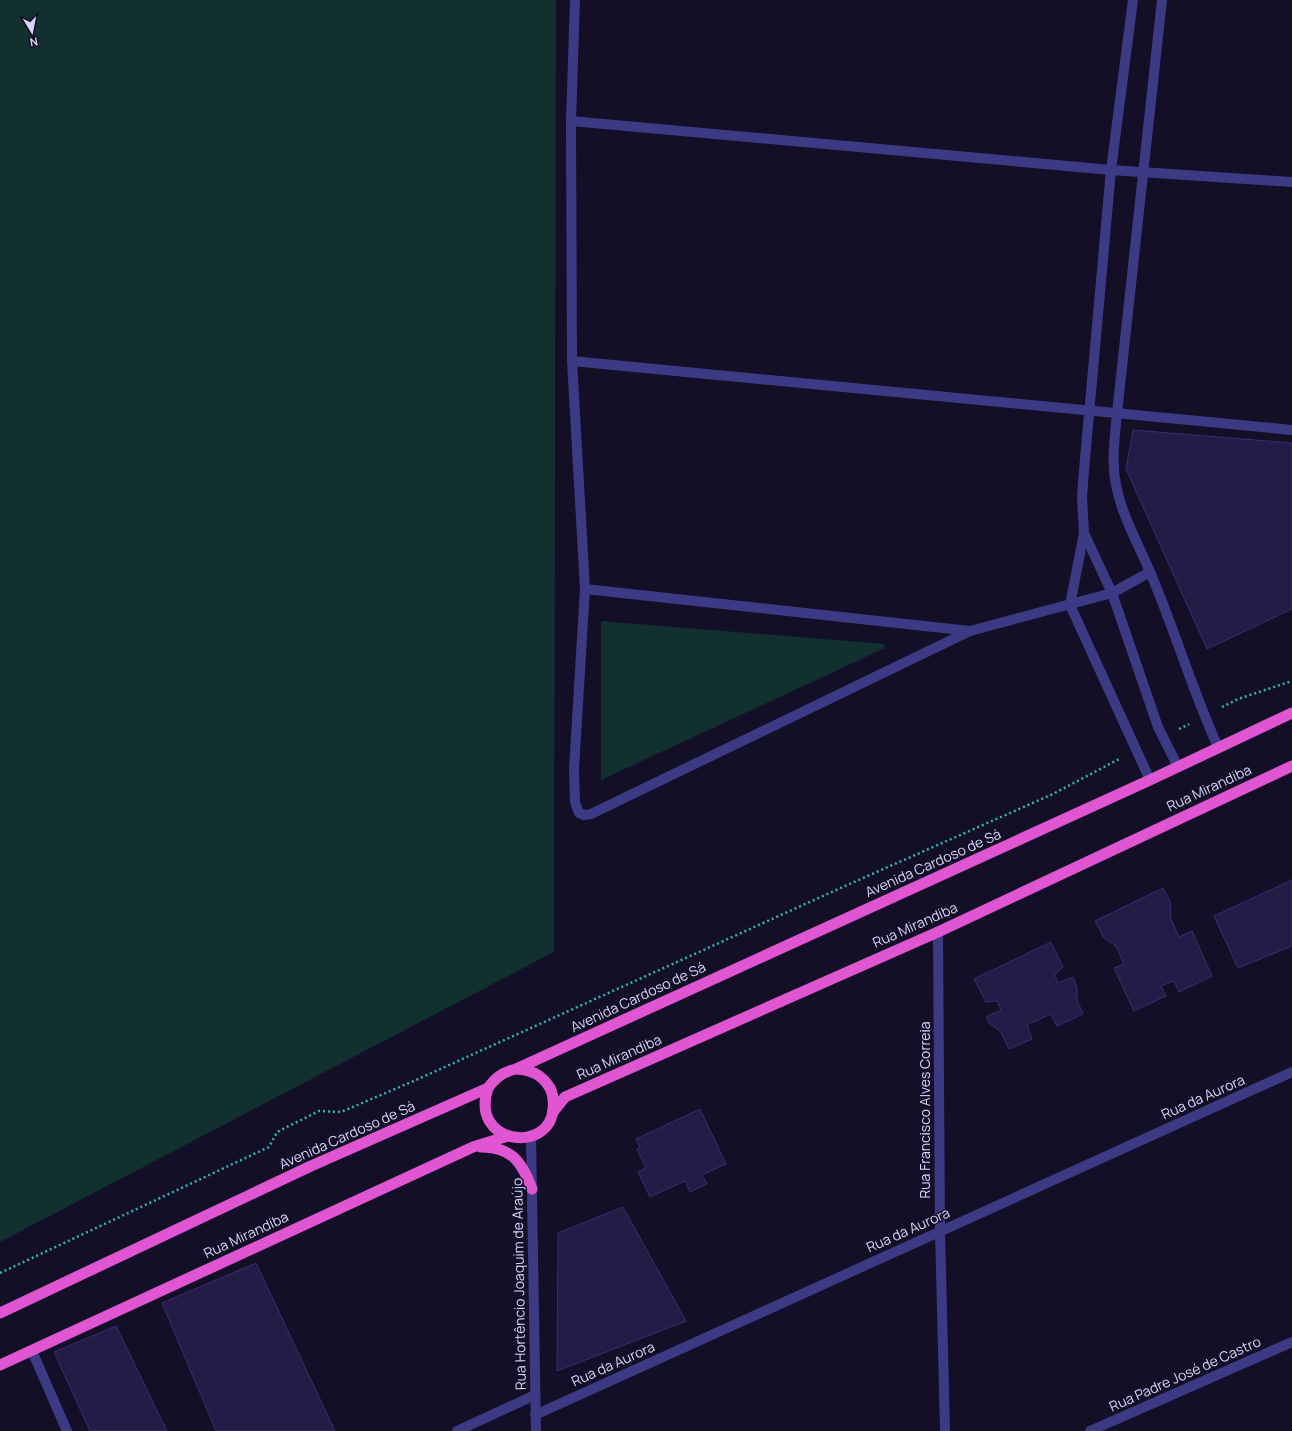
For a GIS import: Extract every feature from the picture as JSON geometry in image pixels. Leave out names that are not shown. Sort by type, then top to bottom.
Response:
[{"type":"highway","name":"Avenida Cardoso de Sá","points":[[0,1312],[312,1166],[488,1088],[495,1078],[505,1072],[516,1069],[1150,780],[1292,713]]},
{"type":"highway","name":"Rua Mirandiba","points":[[553,1112],[565,1098],[572,1094],[938,932],[1292,766]]},
{"type":"highway","points":[[488,1088],[484,1099],[485,1111],[489,1122],[497,1131],[508,1136],[520,1138],[531,1136],[541,1131],[548,1123],[553,1112],[554,1102],[552,1091],[546,1082],[532,1072],[516,1069]]},
{"type":"highway","name":"Rua Mirandiba","points":[[0,1366],[473,1146],[508,1136]]},
{"type":"highway","points":[[473,1146],[492,1147],[508,1153],[519,1161],[526,1172],[532,1189]]},
{"type":"street","points":[[575,0],[571,121],[572,362],[584,589],[574,769],[575,802],[579,813],[584,815],[598,810],[970,631],[1112,593],[1150,572]]},
{"type":"street","points":[[1134,0],[1111,170],[1082,497],[1084,533],[1070,605],[1150,780]]},
{"type":"street","points":[[1162,0],[1113,456],[1116,486],[1123,512],[1150,572],[1204,716],[1218,747]]},
{"type":"street","points":[[571,121],[1111,170],[1292,182]]},
{"type":"street","points":[[572,362],[1090,412],[1117,412],[1292,430]]},
{"type":"street","points":[[1084,533],[1112,593],[1163,737],[1178,767]]},
{"type":"street","points":[[584,589],[970,631]]},
{"type":"street","name":"Rua Francisco Alves Correia","points":[[938,932],[940,1231],[945,1431]]},
{"type":"street","name":"Rua da Aurora","points":[[535,1415],[1292,1072]]},
{"type":"street","name":"Rua Hortêncio Joaquim de Araújo","points":[[531,1136],[534,1395],[536,1431]]},
{"type":"street","name":"Rua Padre José de Castro","points":[[1090,1431],[1292,1342]]},
{"type":"street","points":[[32,1351],[67,1431]]},
{"type":"street","points":[[457,1431],[534,1395]]},
{"type":"path","points":[[1163,737],[1238,699],[1292,681]]},
{"type":"path","points":[[0,1273],[269,1147],[277,1132],[319,1111],[341,1112],[416,1080],[845,886],[1053,794],[1136,750]]},
{"type":"green space","points":[[0,0],[556,0],[554,952],[0,1242]]},
{"type":"green space","points":[[601,621],[884,644],[885,648],[601,780]]},
{"type":"building","points":[[1133,430],[1292,443],[1292,609],[1207,649],[1126,469]]},
{"type":"building","points":[[1292,880],[1292,946],[1238,968],[1214,916]]},
{"type":"building","points":[[1163,888],[1170,901],[1171,919],[1179,937],[1192,931],[1212,976],[1179,992],[1174,981],[1161,986],[1166,996],[1134,1011],[1114,968],[1124,964],[1116,946],[1104,938],[1095,921]]},
{"type":"building","points":[[1051,942],[1063,967],[1055,975],[1058,983],[1073,977],[1077,988],[1077,1000],[1083,1014],[1057,1026],[1051,1014],[1027,1025],[1032,1039],[1009,1049],[1001,1032],[989,1023],[986,1017],[1001,1010],[997,1001],[986,1002],[974,979]]},
{"type":"building","points":[[700,1109],[726,1164],[702,1175],[707,1184],[690,1192],[685,1181],[650,1197],[638,1172],[646,1168],[637,1149],[640,1148],[636,1139]]},
{"type":"building","points":[[623,1207],[686,1321],[557,1371],[558,1233]]},
{"type":"building","points":[[256,1263],[335,1431],[216,1431],[162,1303]]},
{"type":"building","points":[[116,1326],[167,1431],[90,1431],[54,1352]]}]
